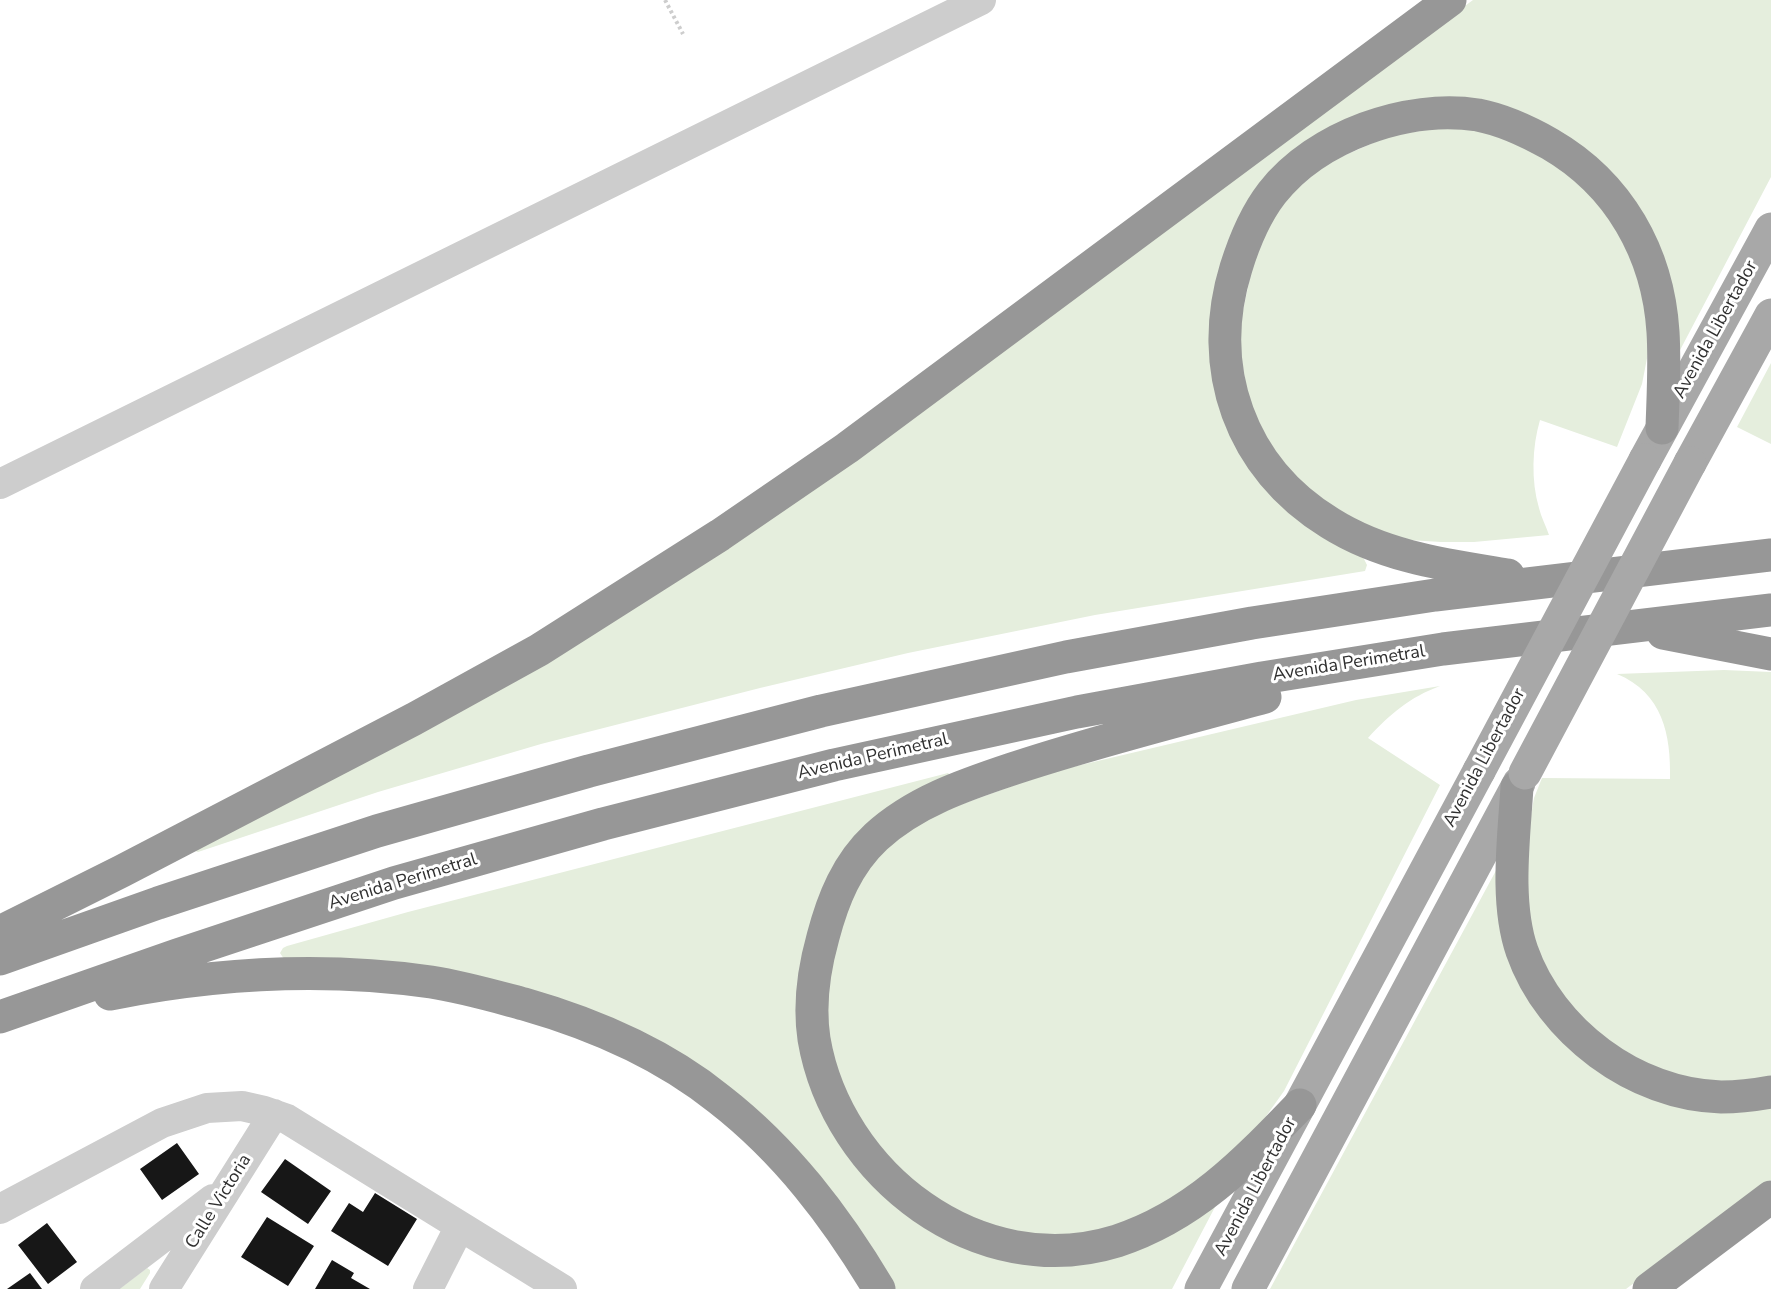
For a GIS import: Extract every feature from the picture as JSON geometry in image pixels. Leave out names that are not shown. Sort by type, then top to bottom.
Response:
[{"type":"highway","points":[[0,932],[414,719],[539,650],[711,542],[847,448],[1450,0]]},
{"type":"highway","points":[[1545,582],[1431,562],[1399,554],[1360,540],[1330,524],[1302,504],[1263,464],[1236,412],[1228,386],[1224,335],[1231,282],[1242,249],[1254,222],[1272,192],[1294,171],[1350,135],[1384,122],[1419,114],[1470,115],[1508,123],[1565,153],[1589,171],[1610,192],[1643,247],[1652,273],[1663,329],[1662,428]]},
{"type":"highway","points":[[0,959],[158,903],[377,831],[589,771],[821,711],[1066,657],[1252,623],[1435,595],[1771,555]]},
{"type":"highway","name":"Avenida Perimetral","points":[[0,1017],[393,883],[603,824],[834,765],[1077,712],[1262,678],[1443,650],[1771,610]]},
{"type":"highway","points":[[1632,627],[1771,654]]},
{"type":"highway","points":[[1300,1105],[1226,1180],[1204,1197],[1170,1217],[1117,1241],[1061,1251],[1003,1244],[971,1234],[921,1208],[894,1185],[857,1145],[830,1094],[814,1038],[812,1014],[816,973],[829,915],[839,887],[854,861],[876,837],[900,818],[926,802],[973,782],[1074,748],[1443,650]]},
{"type":"highway","points":[[1521,780],[1513,869],[1516,928],[1522,950],[1533,975],[1557,1012],[1594,1048],[1620,1066],[1650,1082],[1687,1093],[1720,1097],[1771,1092]]},
{"type":"highway","points":[[0,1017],[114,993],[207,979],[298,973],[374,975],[433,982],[482,992],[555,1013],[610,1033],[661,1060],[719,1098],[770,1142],[817,1196],[854,1246],[879,1289]]},
{"type":"highway","points":[[1648,1289],[1771,1197]]},
{"type":"main road","name":"Avenida Libertador","points":[[1201,1289],[1771,229]]},
{"type":"main road","points":[[1248,1289],[1771,315]]},
{"type":"street","points":[[0,484],[981,0]]},
{"type":"street","points":[[0,1209],[162,1123],[207,1108],[242,1106],[287,1119],[562,1289]]},
{"type":"street","name":"Calle Victoria","points":[[164,1289],[274,1114]]},
{"type":"street","points":[[95,1289],[228,1188]]},
{"type":"street","points":[[428,1289],[460,1226]]},
{"type":"path","points":[[665,0],[683,34]]},
{"type":"green space","points":[[1473,0],[1771,0],[1771,177],[1678,354],[1666,269],[1513,110],[1284,160],[1215,388],[1364,559],[1367,565],[1365,571],[1095,615],[908,653],[760,688],[541,744],[378,792],[198,852],[195,851],[1072,297]]},
{"type":"green space","points":[[1450,126],[1504,136],[1557,165],[1599,201],[1630,253],[1645,304],[1649,348],[1642,384],[1617,447],[1540,420],[1534,453],[1534,475],[1536,498],[1549,535],[1474,542],[1441,542],[1409,540],[1365,527],[1310,493],[1275,455],[1249,407],[1238,335],[1255,253],[1283,201],[1327,163],[1389,136]]},
{"type":"green space","points":[[1771,363],[1771,444],[1737,427]]},
{"type":"green space","points":[[1724,670],[1771,672],[1771,1078],[1751,1082],[1690,1080],[1656,1069],[1602,1037],[1562,996],[1535,946],[1527,899],[1528,833],[1534,798],[1542,778],[1670,779],[1669,747],[1661,717],[1645,692],[1633,682],[1617,674]]},
{"type":"green space","points":[[1440,686],[1419,695],[1401,707],[1368,738],[1440,785],[1284,1091],[1252,1136],[1172,1200],[1113,1228],[1060,1237],[1005,1230],[954,1211],[904,1175],[857,1118],[833,1060],[826,1013],[834,949],[852,893],[885,847],[932,815],[1051,772],[1356,700]]},
{"type":"green space","points":[[948,773],[950,775],[842,853],[817,1099],[999,1257],[1215,1207],[1172,1289],[895,1289],[667,1048],[284,959],[280,953],[287,946],[408,912]]},
{"type":"green space","points":[[1499,865],[1560,1037],[1771,1106],[1771,1180],[1626,1289],[1270,1289]]},
{"type":"green space","points":[[147,1268],[150,1273],[140,1289],[119,1289]]},
{"type":"building","points":[[177,1143],[199,1174],[162,1200],[140,1169]]},
{"type":"building","points":[[285,1159],[331,1191],[308,1224],[261,1192]]},
{"type":"building","points":[[375,1193],[417,1219],[388,1266],[331,1231],[349,1203],[363,1212]]},
{"type":"building","points":[[267,1217],[314,1246],[288,1286],[241,1257]]},
{"type":"building","points":[[47,1223],[77,1262],[48,1284],[18,1245]]},
{"type":"building","points":[[332,1260],[354,1273],[351,1278],[370,1289],[315,1289]]},
{"type":"building","points":[[30,1273],[42,1289],[7,1289]]}]
